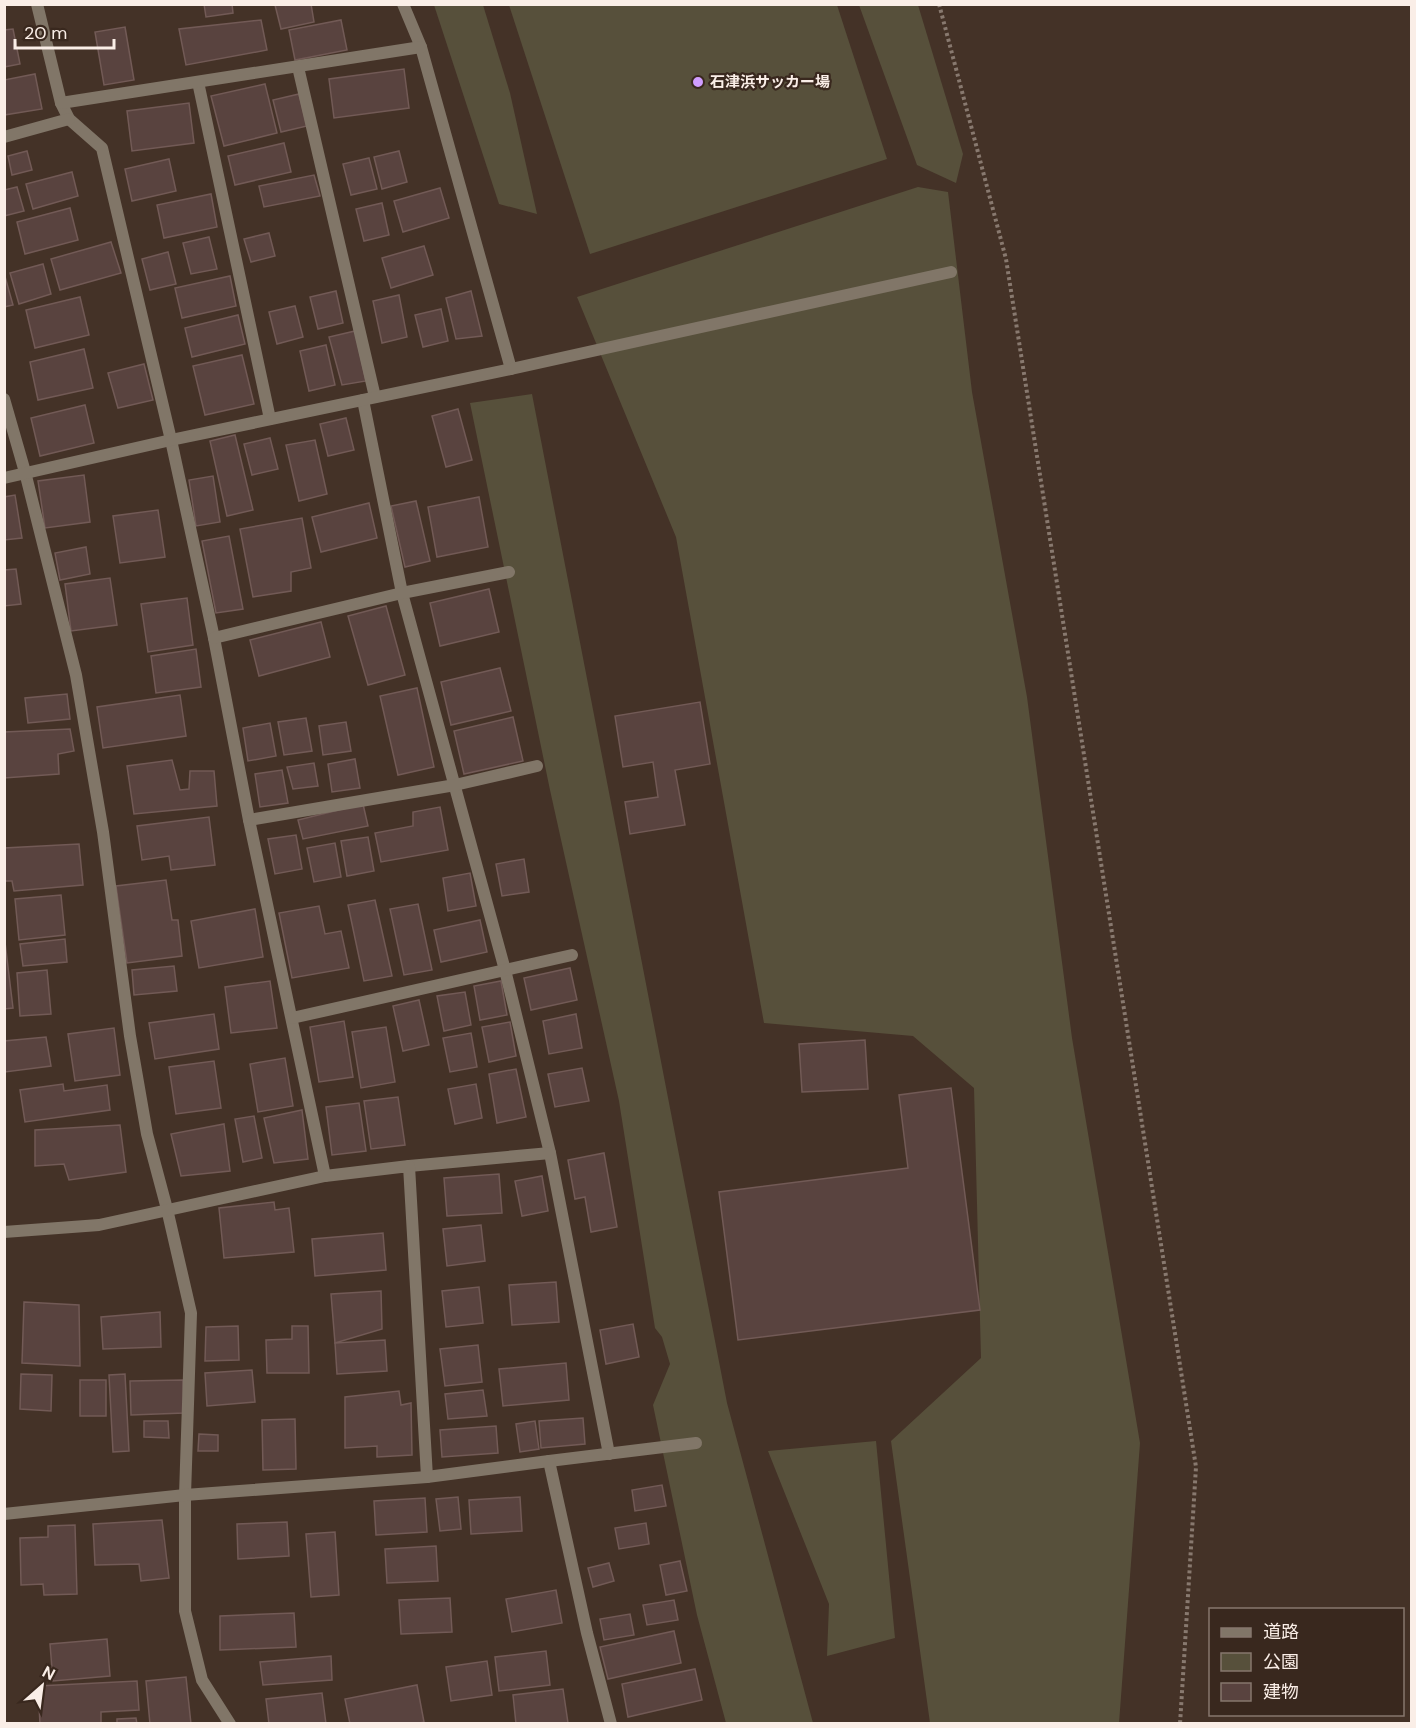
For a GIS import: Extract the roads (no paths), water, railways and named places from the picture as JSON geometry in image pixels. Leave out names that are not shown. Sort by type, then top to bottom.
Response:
[{"type":"street","points":[[37,4],[61,103],[69,119],[102,148],[171,440],[325,1176]]},
{"type":"street","points":[[403,4],[421,48],[512,369]]},
{"type":"street","points":[[61,103],[421,48]]},
{"type":"street","points":[[298,67],[369,399],[402,593],[505,970],[550,1154],[609,1454]]},
{"type":"street","points":[[198,82],[270,419]]},
{"type":"street","points":[[4,137],[69,119]]},
{"type":"street","points":[[4,478],[951,272]]},
{"type":"street","points":[[4,399],[25,472],[76,675],[103,832],[132,1047],[147,1134],[191,1313],[185,1495],[185,1611],[202,1680],[230,1724]]},
{"type":"street","points":[[214,639],[402,593],[509,572]]},
{"type":"street","points":[[249,820],[455,784],[537,766]]},
{"type":"street","points":[[292,1018],[572,955]]},
{"type":"street","points":[[4,1232],[99,1224],[325,1176],[550,1154]]},
{"type":"street","points":[[409,1166],[427,1477]]},
{"type":"street","points":[[4,1514],[185,1495],[427,1477],[696,1443]]},
{"type":"street","points":[[549,1461],[610,1724]]},
{"type":"place","name":"石津浜サッカー場","points":[[698,82]]}]
